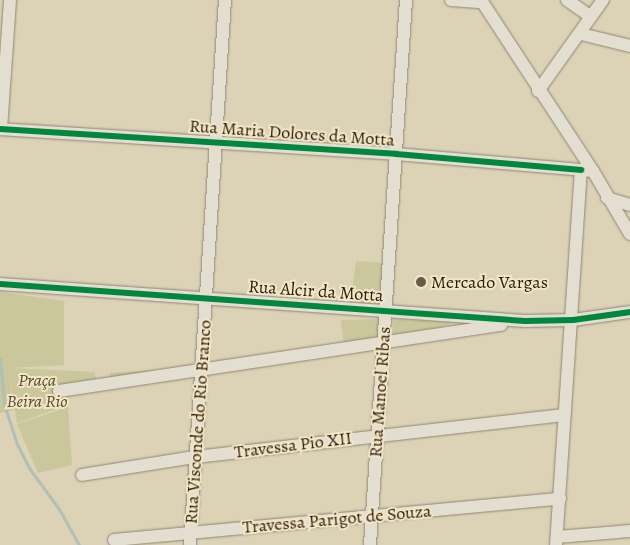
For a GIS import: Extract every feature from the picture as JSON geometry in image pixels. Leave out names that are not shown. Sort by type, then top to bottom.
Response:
[{"type":"street","points":[[1,129],[10,0]]},
{"type":"street","name":"Rua Visconde do Rio Branco","points":[[190,539],[224,0]]},
{"type":"street","name":"Rua Manoel Ribas","points":[[370,545],[406,0]]},
{"type":"street","points":[[451,0],[481,1],[587,170],[630,234]]},
{"type":"street","points":[[567,0],[591,17]]},
{"type":"street","points":[[538,91],[581,34],[603,0]]},
{"type":"street","points":[[581,34],[630,46]]},
{"type":"street","name":"Rua Maria Dolores da Motta","points":[[1,129],[396,154],[587,170]]},
{"type":"street","points":[[587,170],[565,415],[556,541],[630,531]]},
{"type":"street","points":[[607,198],[630,205]]},
{"type":"street","name":"Rua Alcir da Motta","points":[[2,284],[525,321],[573,320],[630,312]]},
{"type":"street","points":[[59,391],[525,321]]},
{"type":"street","name":"Travessa Pio XII","points":[[82,475],[195,456],[565,415]]},
{"type":"street","name":"Travessa Parigot de Souza","points":[[114,540],[190,539],[372,516],[560,499]]},
{"type":"green space","points":[[356,261],[385,263],[384,306],[350,305]]},
{"type":"green space","name":"Praça Beira Rio","points":[[0,292],[64,301],[64,365],[10,368],[95,372],[96,380],[68,390],[68,405],[17,423],[8,368],[14,410],[0,413]]},
{"type":"green space","points":[[383,319],[380,346],[345,354],[341,320]]},
{"type":"green space","points":[[394,319],[452,322],[446,326],[392,335]]},
{"type":"green space","points":[[152,370],[153,377],[110,383],[110,373]]},
{"type":"green space","points":[[68,407],[72,465],[38,473],[17,424]]},
{"type":"waterway","points":[[0,359],[4,404],[17,444],[29,468],[59,509],[79,545]]},
{"type":"cycle path","points":[[0,129],[396,154],[581,170]]},
{"type":"cycle path","points":[[0,284],[525,321],[573,320],[630,312]]},
{"type":"place","name":"Mercado Vargas","points":[[421,282]]}]
